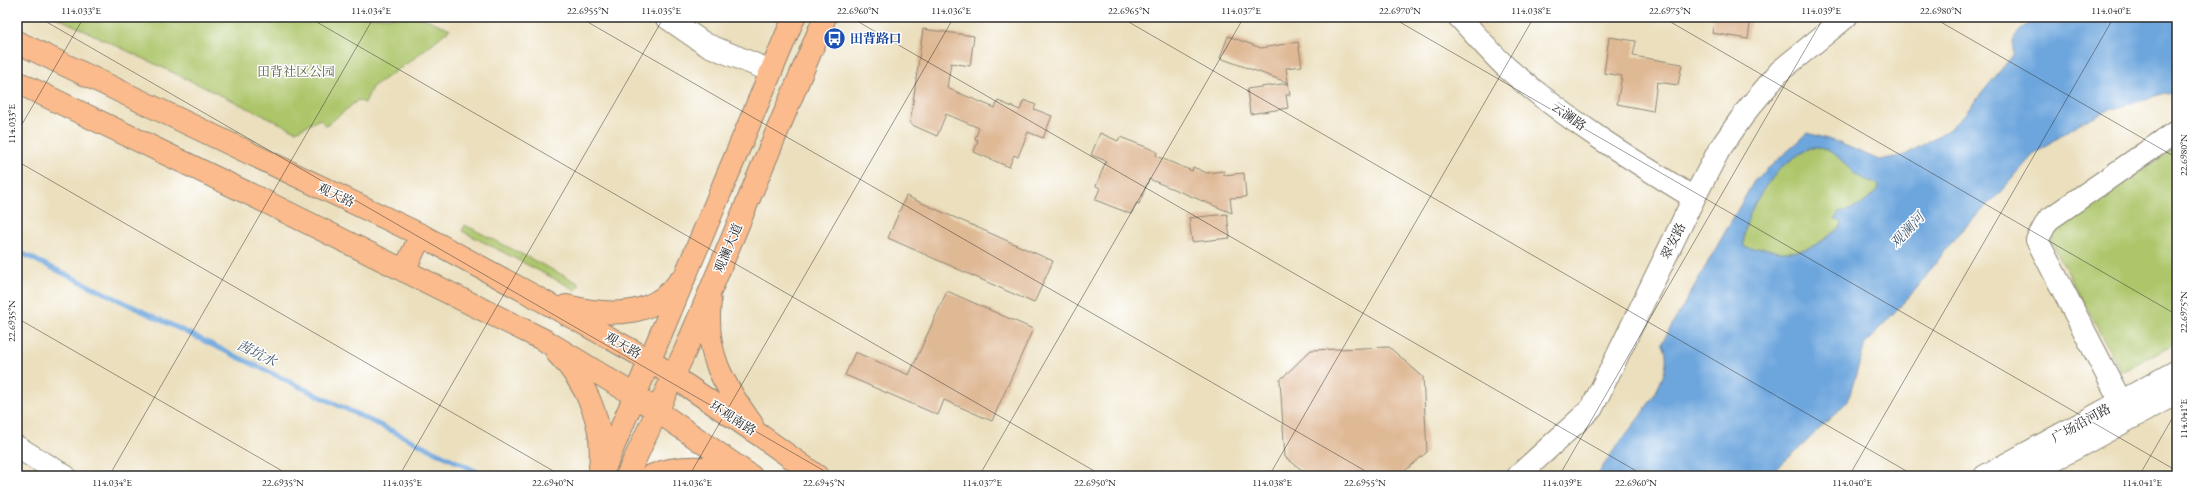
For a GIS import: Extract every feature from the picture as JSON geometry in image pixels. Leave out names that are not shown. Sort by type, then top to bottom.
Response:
[{"type":"main road","points":[[600,476],[794,17]]},
{"type":"main road","name":"观澜大道","points":[[626,476],[658,411],[825,17]]},
{"type":"main road","name":"观天路","points":[[17,42],[421,235],[649,360]]},
{"type":"main road","points":[[17,82],[544,340],[634,395],[751,476]]},
{"type":"main road","points":[[404,271],[421,235]]},
{"type":"main road","points":[[534,296],[580,309],[601,312],[636,312],[650,307],[662,299],[676,286],[688,270]]},
{"type":"main road","points":[[711,288],[709,324],[711,345],[720,376],[731,395],[761,436]]},
{"type":"main road","points":[[544,340],[567,363],[589,400],[601,440],[600,476]]},
{"type":"main road","name":"环观南路","points":[[649,360],[817,476]]},
{"type":"main road","points":[[651,476],[661,472],[696,468],[722,469],[751,476]]},
{"type":"street","points":[[666,17],[705,44],[771,71]]},
{"type":"street","name":"云澜路","points":[[1459,17],[1506,67],[1545,99],[1612,147],[1694,198]]},
{"type":"street","name":"翠安路","points":[[1518,476],[1592,408],[1694,198],[1719,150],[1747,110],[1780,71],[1846,17]]},
{"type":"street","points":[[2121,402],[2037,240],[2048,220],[2177,131]]},
{"type":"street","name":"广场沿河路","points":[[1985,476],[2177,371]]},
{"type":"street","name":"广场沿河路","points":[[2024,476],[2177,392]]},
{"type":"street","points":[[17,447],[65,476]]},
{"type":"green space","name":"田背社区公园","points":[[56,17],[421,17],[450,29],[412,60],[372,87],[365,103],[358,100],[326,126],[320,119],[296,131]]},
{"type":"green space","points":[[2177,147],[2177,342],[2121,372],[2051,241],[2060,225]]},
{"type":"green space","points":[[1808,148],[1817,148],[1830,151],[1855,174],[1878,184],[1879,188],[1870,197],[1856,207],[1839,212],[1842,225],[1821,241],[1806,249],[1778,252],[1764,248],[1751,249],[1744,247],[1746,225],[1761,193],[1783,166]]},
{"type":"green space","points":[[465,225],[580,284],[576,290],[462,231]]},
{"type":"water","name":"观澜河","points":[[2037,17],[2177,17],[2177,91],[2162,94],[2104,112],[2080,123],[2033,155],[1995,198],[1957,235],[1917,288],[1865,344],[1846,403],[1804,444],[1768,476],[1596,476],[1652,399],[1660,384],[1665,369],[1666,356],[1662,343],[1754,181],[1808,133],[1837,142],[1879,160],[1905,155],[1948,130],[1964,115],[2013,55],[2013,42],[2016,35]],"holes":[[[1808,148],[1817,148],[1830,151],[1855,174],[1878,184],[1879,188],[1861,204],[1851,209],[1839,212],[1835,220],[1841,221],[1842,225],[1814,246],[1789,252],[1778,252],[1764,248],[1751,249],[1744,247],[1746,226],[1750,215],[1768,183],[1783,166],[1792,159]]]},
{"type":"building","points":[[1715,17],[1751,17],[1748,39],[1712,33]]},
{"type":"building","points":[[923,29],[974,36],[970,66],[951,63],[947,88],[995,108],[998,101],[1020,110],[1024,100],[1036,105],[1034,109],[1052,116],[1043,138],[1028,132],[1018,157],[1014,155],[1009,167],[974,152],[978,140],[975,139],[979,128],[946,114],[937,136],[910,124]]},
{"type":"building","points":[[1228,36],[1261,48],[1298,42],[1302,66],[1286,68],[1288,83],[1220,58]]},
{"type":"building","points":[[1609,37],[1636,41],[1633,56],[1682,64],[1678,85],[1657,82],[1653,111],[1617,104],[1622,76],[1604,73]]},
{"type":"building","points":[[1288,83],[1290,95],[1286,95],[1288,108],[1250,114],[1247,89]]},
{"type":"building","points":[[1100,133],[1118,141],[1120,137],[1146,147],[1157,152],[1156,156],[1192,171],[1193,167],[1207,173],[1224,171],[1224,175],[1244,173],[1246,197],[1230,198],[1232,213],[1149,179],[1139,204],[1136,203],[1131,214],[1095,200],[1100,188],[1096,186],[1106,161],[1091,155]]},
{"type":"building","points":[[906,196],[1053,261],[1034,303],[888,238]]},
{"type":"building","points":[[1227,214],[1230,238],[1192,242],[1189,218]]},
{"type":"building","points":[[947,291],[1033,329],[992,421],[944,400],[938,415],[845,375],[855,352],[909,375]]},
{"type":"building","points":[[1389,347],[1423,377],[1427,452],[1399,476],[1310,476],[1285,457],[1280,380],[1311,350]]},
{"type":"waterway","name":"茜坑水","points":[[17,251],[486,476]]},
{"type":"place","name":"田背路口","points":[[834,38]]}]
